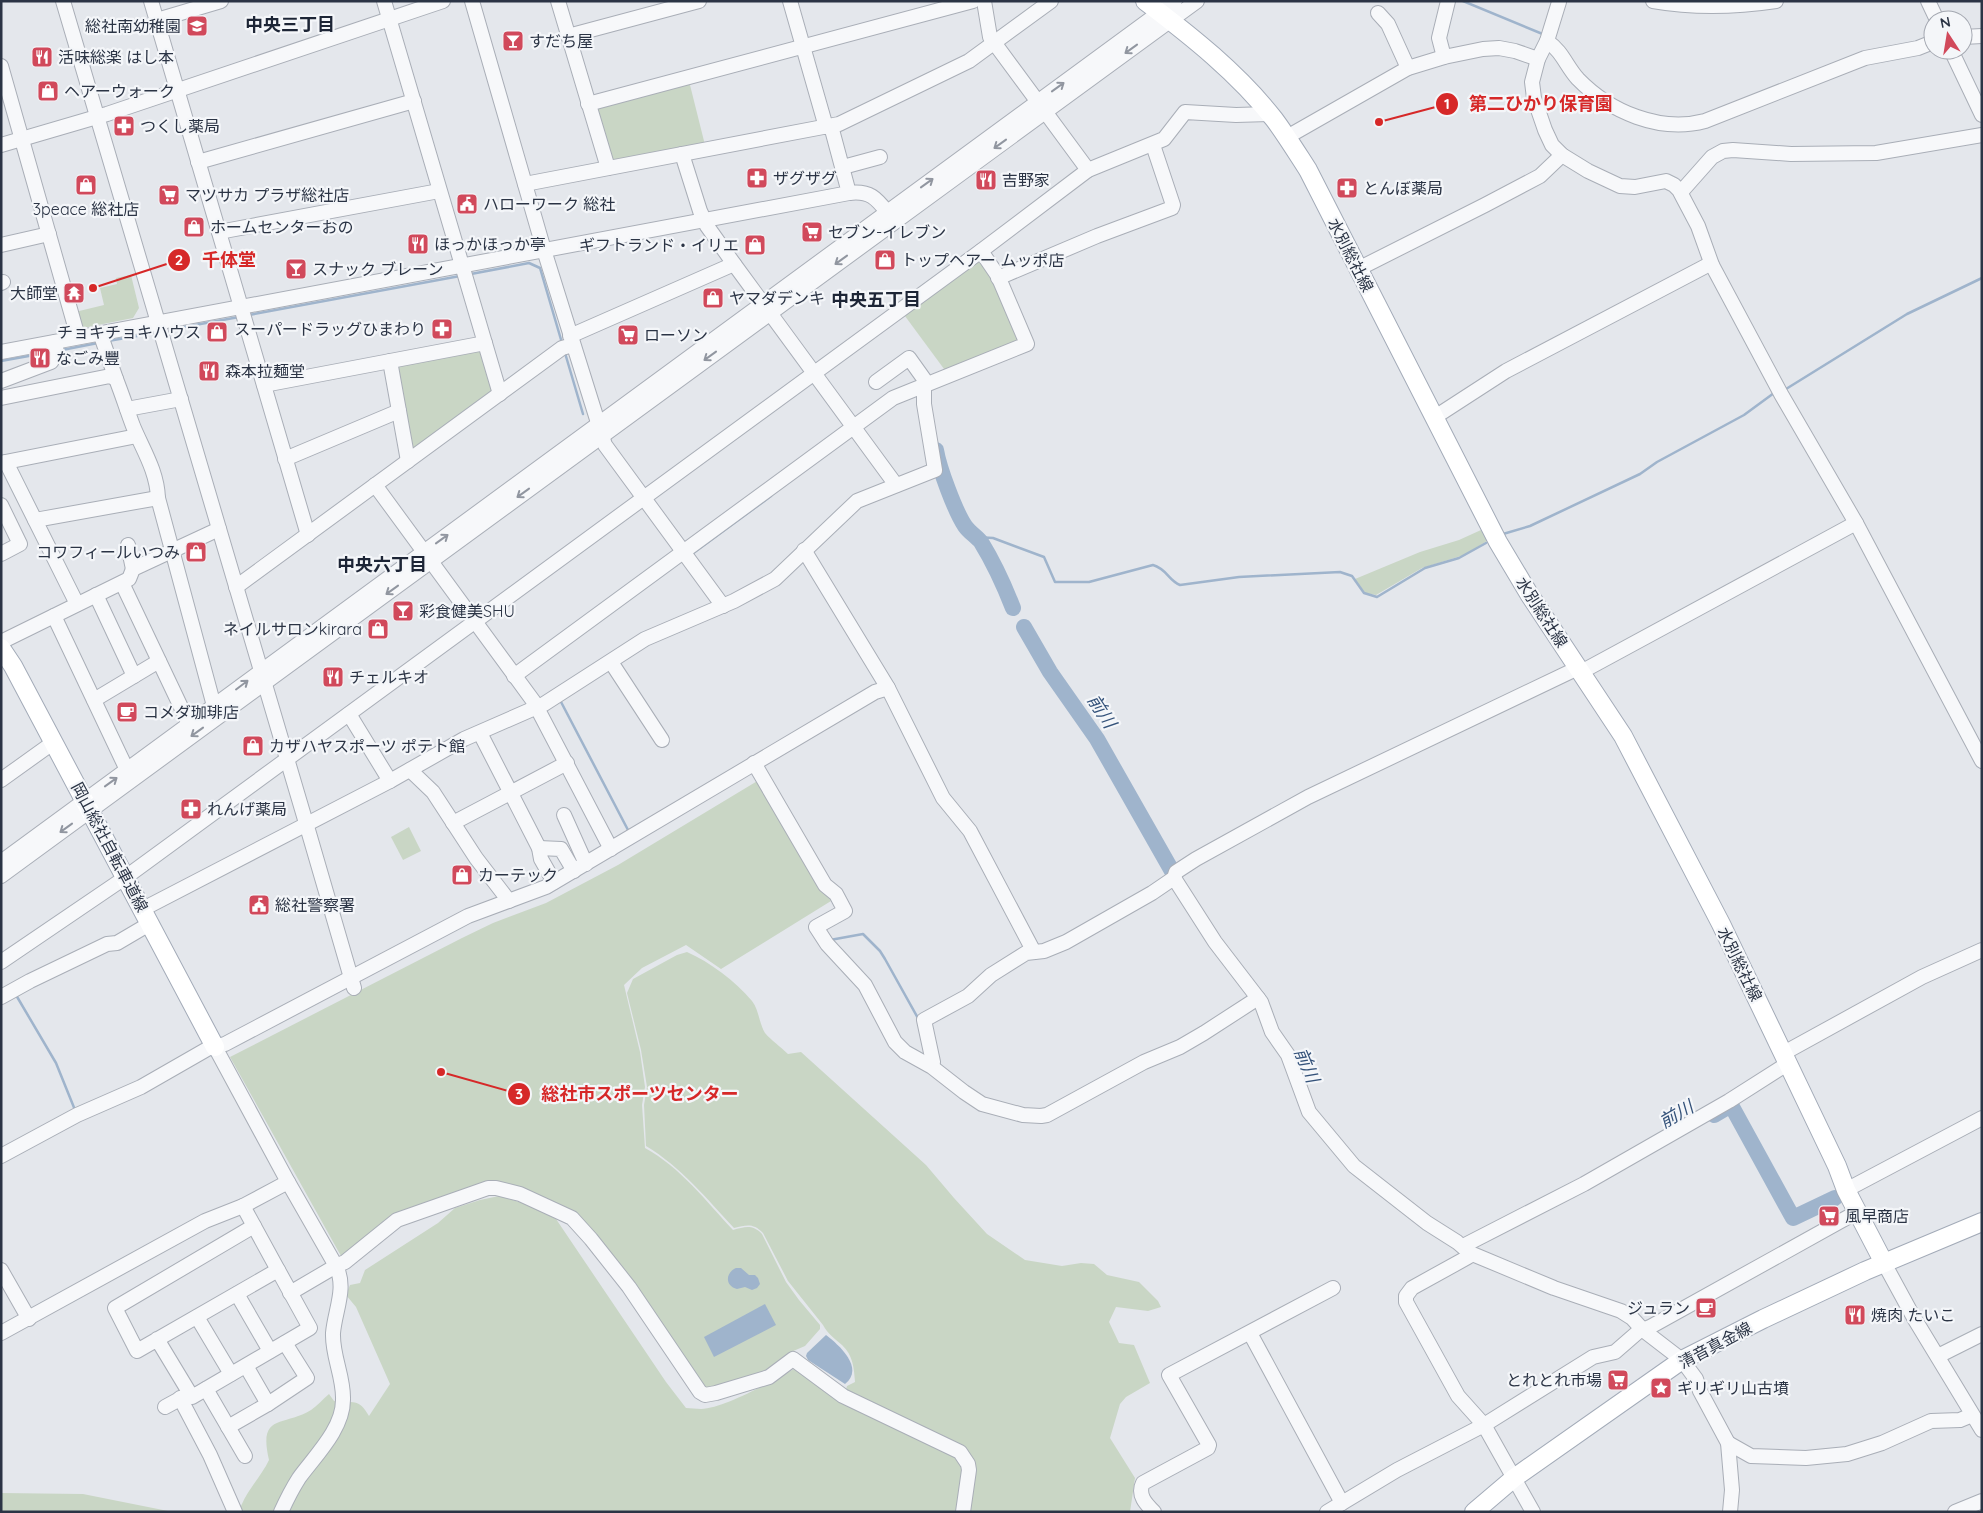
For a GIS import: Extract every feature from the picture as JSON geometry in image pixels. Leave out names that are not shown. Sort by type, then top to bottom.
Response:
[{"type":"main road","name":"水別総社線","points":[[1145,1],[1188,34],[1246,88],[1269,114],[1308,170],[1498,542],[1529,594],[1623,736],[1663,811],[1721,924],[1837,1166],[1846,1190],[1884,1263]]},
{"type":"main road","name":"岡山総社自転車道線","points":[[1,648],[7,668],[54,742],[215,1047]]},
{"type":"main road","name":"清音真金線","points":[[1474,1512],[1514,1478],[1682,1360],[1763,1319],[1884,1263],[1982,1222]]},
{"type":"street","points":[[63,1],[352,983]]},
{"type":"street","points":[[151,1],[308,534]]},
{"type":"street","points":[[156,20],[220,1]]},
{"type":"street","points":[[384,1],[500,394]]},
{"type":"street","points":[[1,144],[97,118],[442,1]]},
{"type":"street","points":[[472,1],[544,250],[568,344],[605,445],[640,500],[684,552],[723,606]]},
{"type":"street","points":[[558,1],[608,168]]},
{"type":"street","points":[[568,36],[700,1]]},
{"type":"street","points":[[790,1],[850,192]]},
{"type":"street","points":[[588,104],[973,1]]},
{"type":"street","points":[[984,1],[990,37],[1088,170]]},
{"type":"street","points":[[525,184],[839,124],[969,61],[1052,1]]},
{"type":"street","points":[[1165,16],[1174,1]]},
{"type":"street","points":[[1,862],[87,806],[1165,16],[1197,1]]},
{"type":"street","points":[[1444,57],[1439,38],[1448,1]]},
{"type":"street","points":[[1653,1],[1681,6],[1776,1]]},
{"type":"street","points":[[1561,2],[1538,59],[1532,82],[1534,98],[1552,145],[1562,155],[1588,171],[1620,186],[1635,187],[1666,181],[1674,185],[1681,192],[1698,226],[1712,265],[1781,394],[1856,524],[1982,761]]},
{"type":"street","points":[[1378,13],[1388,24],[1408,68]]},
{"type":"street","points":[[1548,38],[1557,47],[1577,78],[1614,108],[1652,121],[1689,126],[1865,58],[1923,46]]},
{"type":"street","points":[[1287,138],[1408,68],[1483,48],[1515,51],[1538,59]]},
{"type":"street","points":[[1956,60],[1982,115]]},
{"type":"street","points":[[1,66],[78,338]]},
{"type":"street","points":[[198,162],[414,102]]},
{"type":"street","points":[[1,962],[126,877],[981,251],[1088,170],[1164,139],[1185,112],[1236,116],[1269,114]]},
{"type":"street","points":[[1681,192],[1712,157],[1733,150],[1791,154],[1876,153],[1982,135]]},
{"type":"street","points":[[998,278],[1096,236],[1172,208],[1174,205],[1153,145]]},
{"type":"street","points":[[682,154],[704,219],[734,264],[896,485]]},
{"type":"street","points":[[1358,269],[1486,206],[1540,176],[1562,155]]},
{"type":"street","points":[[843,168],[880,157]]},
{"type":"street","points":[[219,232],[439,192]]},
{"type":"street","points":[[1,352],[56,348],[78,338],[102,339],[158,323],[243,313],[463,272],[544,250],[850,192],[872,194],[891,216]]},
{"type":"street","points":[[1,246],[49,234]]},
{"type":"street","points":[[514,676],[684,552],[856,431],[894,398],[924,390],[1027,344],[998,278],[981,251]]},
{"type":"street","points":[[236,587],[568,344],[734,264]]},
{"type":"street","points":[[1435,417],[1514,366],[1698,270],[1712,265]]},
{"type":"street","points":[[102,339],[137,436],[146,450],[158,485],[158,498],[214,706]]},
{"type":"street","points":[[264,385],[485,343]]},
{"type":"street","points":[[1,381],[51,362],[56,348]]},
{"type":"street","points":[[1,998],[30,981],[107,944],[117,943],[147,916],[306,823],[411,771],[464,739],[481,735],[538,709],[613,665],[645,639],[723,606],[775,579],[805,553],[857,501],[935,470],[924,404],[924,379],[909,358],[876,382]]},
{"type":"street","points":[[390,361],[408,461]]},
{"type":"street","points":[[1,398],[110,376],[116,379]]},
{"type":"street","points":[[127,409],[181,399]]},
{"type":"street","points":[[286,459],[399,411]]},
{"type":"street","points":[[77,604],[4,462],[137,436]]},
{"type":"street","points":[[375,485],[538,709],[611,849]]},
{"type":"street","points":[[35,520],[158,498]]},
{"type":"street","points":[[1,505],[20,544],[1,554]]},
{"type":"street","points":[[933,1062],[924,1020],[968,996],[990,975],[1026,953],[1050,949],[1066,942],[1152,893],[1174,878],[1176,872],[1196,858],[1308,798],[1580,670],[1856,524]]},
{"type":"street","points":[[133,568],[219,529]]},
{"type":"street","points":[[1,642],[130,579],[133,568],[128,545]]},
{"type":"street","points":[[805,553],[888,688],[943,798],[970,832],[1034,952]]},
{"type":"street","points":[[122,583],[189,724]]},
{"type":"street","points":[[96,595],[134,676]]},
{"type":"street","points":[[54,616],[127,770]]},
{"type":"street","points":[[94,700],[158,661]]},
{"type":"street","points":[[613,665],[662,740]]},
{"type":"street","points":[[1,876],[87,806],[127,770],[214,706],[263,677]]},
{"type":"street","points":[[1,1156],[77,1115],[141,1087],[208,1048],[225,1044],[352,983],[468,916],[554,882],[874,692],[888,688]]},
{"type":"street","points":[[349,714],[390,781]]},
{"type":"street","points":[[481,735],[539,848],[542,859],[554,882]]},
{"type":"street","points":[[1,780],[54,742]]},
{"type":"street","points":[[453,823],[567,762]]},
{"type":"street","points":[[754,763],[825,885],[836,894],[845,911],[816,927],[827,944],[864,985],[899,1046],[932,1067],[982,1104],[1023,1115],[1047,1115],[1144,1062],[1180,1047],[1204,1034],[1258,998]]},
{"type":"street","points":[[411,771],[433,792],[476,858],[509,901]]},
{"type":"street","points":[[564,816],[580,868]]},
{"type":"street","points":[[539,848],[561,849],[580,868]]},
{"type":"street","points":[[1174,878],[1215,942],[1258,998],[1272,1032],[1288,1055],[1309,1112],[1354,1166],[1427,1223],[1467,1250],[1554,1288],[1621,1310],[1632,1318],[1642,1330],[1682,1360],[1696,1379],[1700,1391],[1728,1443],[1732,1490],[1730,1512]]},
{"type":"street","points":[[1467,1250],[1729,1101],[1785,1059],[1922,977],[1982,950]]},
{"type":"street","points":[[215,1047],[336,1266],[342,1284],[333,1342],[341,1372],[343,1391],[341,1415],[336,1426],[298,1480],[281,1512]]},
{"type":"street","points":[[1846,1190],[1982,1118]]},
{"type":"street","points":[[1,1333],[205,1221],[243,1206],[288,1182]]},
{"type":"street","points":[[290,1293],[345,1262],[397,1220],[488,1188],[520,1194],[572,1218],[629,1287],[700,1392],[705,1395],[716,1393],[769,1377],[793,1359],[843,1396],[960,1452],[968,1464],[969,1470],[963,1512]]},
{"type":"street","points":[[165,1407],[185,1396],[192,1397],[310,1328],[243,1206]]},
{"type":"street","points":[[1250,1333],[1336,1508],[1397,1470],[1484,1425],[1593,1357],[1615,1352],[1635,1334],[1857,1212]]},
{"type":"street","points":[[254,1226],[114,1308],[137,1351],[278,1270]]},
{"type":"street","points":[[1467,1250],[1468,1257],[1412,1288],[1406,1296],[1406,1302],[1458,1396],[1484,1425],[1533,1512]]},
{"type":"street","points":[[1884,1263],[1914,1318],[1982,1430]]},
{"type":"street","points":[[1,1270],[28,1319]]},
{"type":"street","points":[[1154,1512],[1141,1495],[1140,1488],[1143,1483],[1208,1448],[1209,1445],[1169,1375],[1333,1288]]},
{"type":"street","points":[[237,1294],[270,1352]]},
{"type":"street","points":[[197,1317],[231,1374]]},
{"type":"street","points":[[1938,1356],[1982,1334]]},
{"type":"street","points":[[157,1339],[185,1396],[235,1512]]},
{"type":"street","points":[[228,1427],[268,1404],[306,1378],[285,1343]]},
{"type":"street","points":[[246,1366],[268,1404]]},
{"type":"street","points":[[206,1389],[245,1456]]},
{"type":"street","points":[[1728,1443],[1751,1456],[1806,1458],[1847,1454],[1882,1443],[1931,1421],[1960,1420],[1972,1416]]},
{"type":"street","points":[[1955,1512],[1982,1500]]},
{"type":"green space","points":[[689,81],[705,145],[616,163],[608,158],[596,106]]},
{"type":"green space","points":[[977,257],[982,259],[1023,339],[947,373],[902,312]]},
{"type":"green space","points":[[131,275],[139,308],[133,318],[83,328],[78,325],[75,312],[104,305],[100,288],[117,284],[116,278]]},
{"type":"green space","points":[[479,348],[495,389],[412,453],[396,364]]},
{"type":"green space","points":[[1481,530],[1487,541],[1464,555],[1422,568],[1376,595],[1365,593],[1355,579],[1420,552],[1459,540]]},
{"type":"green space","points":[[759,780],[831,901],[721,969],[686,945],[642,968],[624,985],[640,1052],[645,1087],[642,1105],[645,1148],[681,1175],[703,1196],[733,1230],[745,1227],[755,1229],[762,1234],[786,1282],[820,1325],[820,1329],[805,1346],[791,1352],[771,1369],[738,1382],[708,1388],[703,1386],[588,1226],[498,1183],[376,1230],[341,1256],[230,1057],[462,938],[493,923],[546,903],[618,865]]},
{"type":"green space","points":[[409,827],[421,851],[403,860],[391,837]]},
{"type":"green space","points":[[687,952],[722,973],[738,986],[752,1001],[767,1036],[788,1054],[801,1052],[926,1165],[987,1234],[1025,1260],[1062,1266],[1081,1263],[1094,1264],[1107,1275],[1139,1282],[1158,1301],[1161,1307],[1148,1311],[1116,1307],[1109,1322],[1119,1343],[1134,1345],[1150,1383],[1126,1397],[1120,1404],[1110,1438],[1135,1478],[1130,1512],[225,1512],[240,1509],[246,1496],[266,1466],[269,1460],[266,1445],[267,1435],[270,1428],[275,1424],[311,1410],[329,1394],[334,1401],[355,1402],[362,1406],[369,1416],[390,1384],[356,1307],[346,1295],[350,1285],[360,1283],[365,1270],[438,1223],[455,1208],[499,1196],[526,1204],[556,1219],[666,1382],[686,1408],[701,1409],[723,1404],[794,1369],[805,1374],[842,1402],[847,1386],[855,1382],[851,1357],[846,1349],[831,1336],[788,1281],[763,1233],[750,1226],[734,1228],[682,1174],[659,1154],[646,1146],[644,1105],[647,1087],[641,1050],[627,993],[633,979],[677,955]]},
{"type":"green space","points":[[1,1493],[83,1494],[173,1512],[1,1512]]},
{"type":"water","points":[[736,1268],[741,1268],[749,1275],[755,1275],[760,1284],[757,1288],[752,1290],[745,1287],[737,1289],[730,1285],[728,1276]]},
{"type":"water","points":[[765,1304],[776,1325],[714,1357],[704,1337]]},
{"type":"water","points":[[826,1335],[843,1351],[851,1364],[850,1378],[845,1384],[808,1360],[806,1356]]},
{"type":"waterway","points":[[1463,1],[1545,35]]},
{"type":"waterway","points":[[471,274],[529,263],[540,268],[562,343]]},
{"type":"waterway","points":[[249,315],[460,276]]},
{"type":"waterway","points":[[1786,389],[1907,314],[1982,278]]},
{"type":"waterway","points":[[184,327],[239,317]]},
{"type":"waterway","points":[[108,341],[137,336]]},
{"type":"waterway","points":[[62,350],[98,343]]},
{"type":"waterway","points":[[1,361],[51,352]]},
{"type":"waterway","points":[[565,353],[583,414]]},
{"type":"waterway","points":[[1503,534],[1530,526],[1640,474],[1657,462],[1744,415],[1774,393]]},
{"type":"waterway","name":"前川","points":[[936,450],[944,478],[957,510],[965,526],[981,542],[986,550],[999,574],[1013,608]]},
{"type":"waterway","points":[[692,554],[771,496]]},
{"type":"waterway","points":[[976,537],[993,538],[1044,557],[1055,582],[1089,582],[1153,565],[1161,569],[1180,585],[1239,577],[1340,572],[1352,576],[1364,593],[1377,597],[1425,568],[1459,558],[1486,543]]},
{"type":"waterway","name":"前川","points":[[1024,627],[1050,672],[1097,739],[1172,871]]},
{"type":"waterway","points":[[560,700],[628,830]]},
{"type":"waterway","points":[[830,940],[863,934],[880,951],[919,1020]]},
{"type":"waterway","points":[[16,995],[56,1063],[75,1110]]},
{"type":"waterway","name":"前川","points":[[1714,1115],[1731,1105],[1793,1218],[1835,1198]]},
{"type":"place","name":"総社南幼稚園","points":[[197,26]]},
{"type":"place","name":"すだち屋","points":[[513,41]]},
{"type":"place","name":"活味総楽 はし本","points":[[42,57]]},
{"type":"place","name":"ヘアーウォーク","points":[[48,91]]},
{"type":"place","name":"第二ひかり保育園","points":[[1379,122]]},
{"type":"place","name":"つくし薬局","points":[[124,126]]},
{"type":"place","name":"ザグザグ","points":[[757,178]]},
{"type":"place","name":"吉野家","points":[[986,180]]},
{"type":"place","name":"3peace 総社店","points":[[86,185]]},
{"type":"place","name":"とんぼ薬局","points":[[1347,188]]},
{"type":"place","name":"マツサカ プラザ総社店","points":[[169,195]]},
{"type":"place","name":"ハローワーク 総社","points":[[467,204]]},
{"type":"place","name":"ホームセンターおの","points":[[194,227]]},
{"type":"place","name":"セブン-イレブン","points":[[812,232]]},
{"type":"place","name":"ほっかほっか亭","points":[[418,244]]},
{"type":"place","name":"ギフトランド・イリエ","points":[[755,245]]},
{"type":"place","name":"トップヘアー ムッポ店","points":[[885,260]]},
{"type":"place","name":"スナック ブレーン","points":[[296,269]]},
{"type":"place","name":"千体堂","points":[[93,288]]},
{"type":"place","name":"大師堂","points":[[74,293]]},
{"type":"place","name":"ヤマダデンキ","points":[[713,298]]},
{"type":"place","name":"スーパードラッグひまわり","points":[[442,329]]},
{"type":"place","name":"チョキチョキハウス","points":[[217,332]]},
{"type":"place","name":"ローソン","points":[[628,335]]},
{"type":"place","name":"なごみ豐","points":[[40,358]]},
{"type":"place","name":"森本拉麺堂","points":[[209,371]]},
{"type":"place","name":"コワフィールいつみ","points":[[196,552]]},
{"type":"place","name":"彩食健美SHU","points":[[403,611]]},
{"type":"place","name":"ネイルサロンkirara","points":[[378,629]]},
{"type":"place","name":"チェルキオ","points":[[333,677]]},
{"type":"place","name":"コメダ珈琲店","points":[[127,712]]},
{"type":"place","name":"カザハヤスポーツ ポテト館","points":[[253,746]]},
{"type":"place","name":"れんげ薬局","points":[[191,809]]},
{"type":"place","name":"カーテック","points":[[462,875]]},
{"type":"place","name":"総社警察署","points":[[259,905]]},
{"type":"place","name":"総社市スポーツセンター","points":[[441,1072]]},
{"type":"place","name":"風早商店","points":[[1829,1216]]},
{"type":"place","name":"ジュラン","points":[[1706,1308]]},
{"type":"place","name":"焼肉 たいこ","points":[[1855,1315]]},
{"type":"place","name":"とれとれ市場","points":[[1618,1380]]},
{"type":"place","name":"ギリギリ山古墳","points":[[1661,1388]]},
{"type":"district","name":"中央三丁目","points":[[290,24]]},
{"type":"district","name":"中央五丁目","points":[[876,299]]},
{"type":"district","name":"中央六丁目","points":[[382,564]]}]
